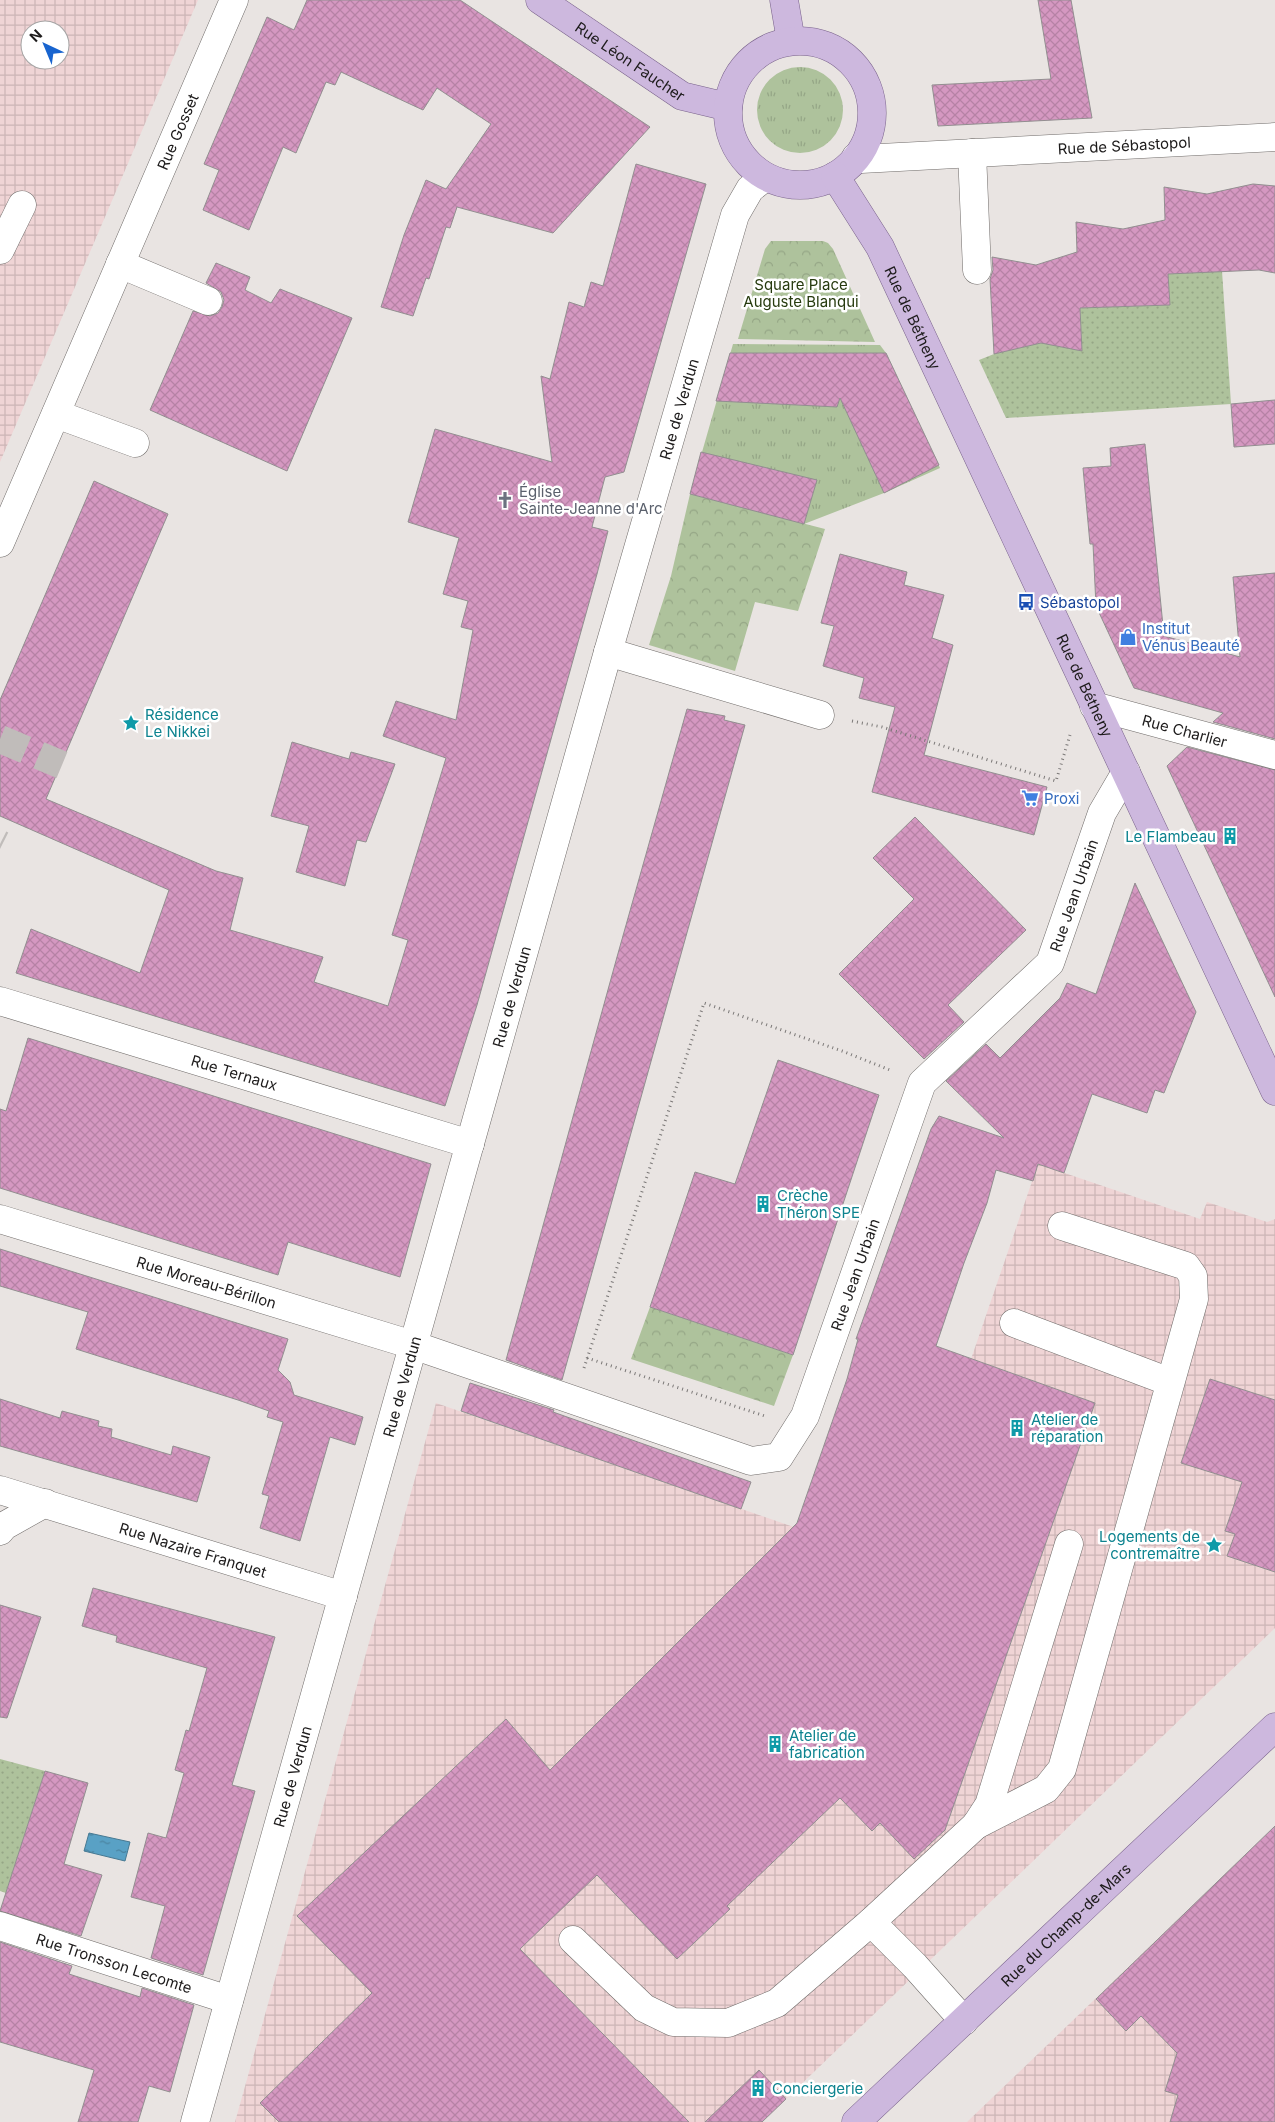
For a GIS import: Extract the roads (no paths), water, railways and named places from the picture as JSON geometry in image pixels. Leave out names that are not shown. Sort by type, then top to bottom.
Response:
[{"type":"main road","name":"Rue Léon Faucher","points":[[540,0],[682,96],[728,107]]},
{"type":"main road","points":[[784,0],[791,41]]},
{"type":"main road","points":[[804,40],[815,42],[837,51],[856,67],[868,88],[872,112],[868,136],[856,157],[835,176],[812,184],[788,184],[765,177],[746,162],[735,146],[729,127],[728,107],[730,94],[734,84],[748,63],[758,54],[791,41],[804,40]]},
{"type":"main road","name":"Rue de Bétheny","points":[[835,176],[880,247],[1275,1091]]},
{"type":"main road","name":"Rue du Champ-de-Mars","points":[[856,2122],[1275,1727]]},
{"type":"street","name":"Rue Gosset","points":[[0,543],[234,0]]},
{"type":"street","name":"Rue de Sébastopol","points":[[856,157],[862,159],[972,154],[1275,137]]},
{"type":"street","points":[[972,154],[978,270]]},
{"type":"street","name":"Rue de Verdun","points":[[195,2122],[608,652],[735,214],[750,189],[765,177]]},
{"type":"street","points":[[0,250],[22,205]]},
{"type":"street","points":[[117,271],[201,304]]},
{"type":"street","points":[[56,414],[135,443]]},
{"type":"street","points":[[608,652],[820,715]]},
{"type":"street","name":"Rue Charlier","points":[[1094,706],[1275,755]]},
{"type":"street","name":"Rue Jean Urbain","points":[[413,1345],[751,1461],[779,1457],[805,1416],[922,1083],[1050,963],[1102,813],[1126,772]]},
{"type":"street","name":"Rue Ternaux","points":[[0,1001],[470,1144]]},
{"type":"street","name":"Rue Moreau-Bérillon","points":[[0,1219],[413,1345]]},
{"type":"street","points":[[976,1825],[1046,1789],[1062,1769],[1194,1299],[1194,1276],[1186,1266],[1062,1226]]},
{"type":"street","points":[[1014,1323],[1170,1382]]},
{"type":"street","name":"Rue Nazaire Franquet","points":[[0,1490],[342,1596]]},
{"type":"street","points":[[0,1531],[4,1526],[45,1504]]},
{"type":"street","points":[[573,1940],[644,2008],[673,2022],[728,2023],[777,2003],[871,1922],[976,1825],[989,1805],[1069,1544]]},
{"type":"street","points":[[871,1922],[915,1966],[964,2021]]},
{"type":"street","name":"Rue Tronsson Lecomte","points":[[0,1926],[229,2000]]},
{"type":"water","points":[[89,1833],[130,1842],[125,1861],[84,1851]]},
{"type":"tunnel","points":[[0,739],[62,765]]},
{"type":"place","name":"Église Sainte-Jeanne d'Arc","points":[[505,500]]},
{"type":"place","name":"Sébastopol","points":[[1026,602]]},
{"type":"place","name":"Institut Vénus Beauté","points":[[1128,637]]},
{"type":"place","name":"Résidence Le Nikkei","points":[[131,723]]},
{"type":"place","name":"Proxi","points":[[1030,798]]},
{"type":"place","name":"Le Flambeau","points":[[1230,836]]},
{"type":"place","name":"Crèche Théron SPE","points":[[763,1204]]},
{"type":"place","name":"Atelier de réparation","points":[[1017,1428]]},
{"type":"place","name":"Logements de contremaître","points":[[1214,1545]]},
{"type":"place","name":"Atelier de fabrication","points":[[775,1744]]},
{"type":"place","name":"Conciergerie","points":[[758,2088]]},
{"type":"park label","name":"Square Place Auguste Blanqui","points":[[801,292]]}]
